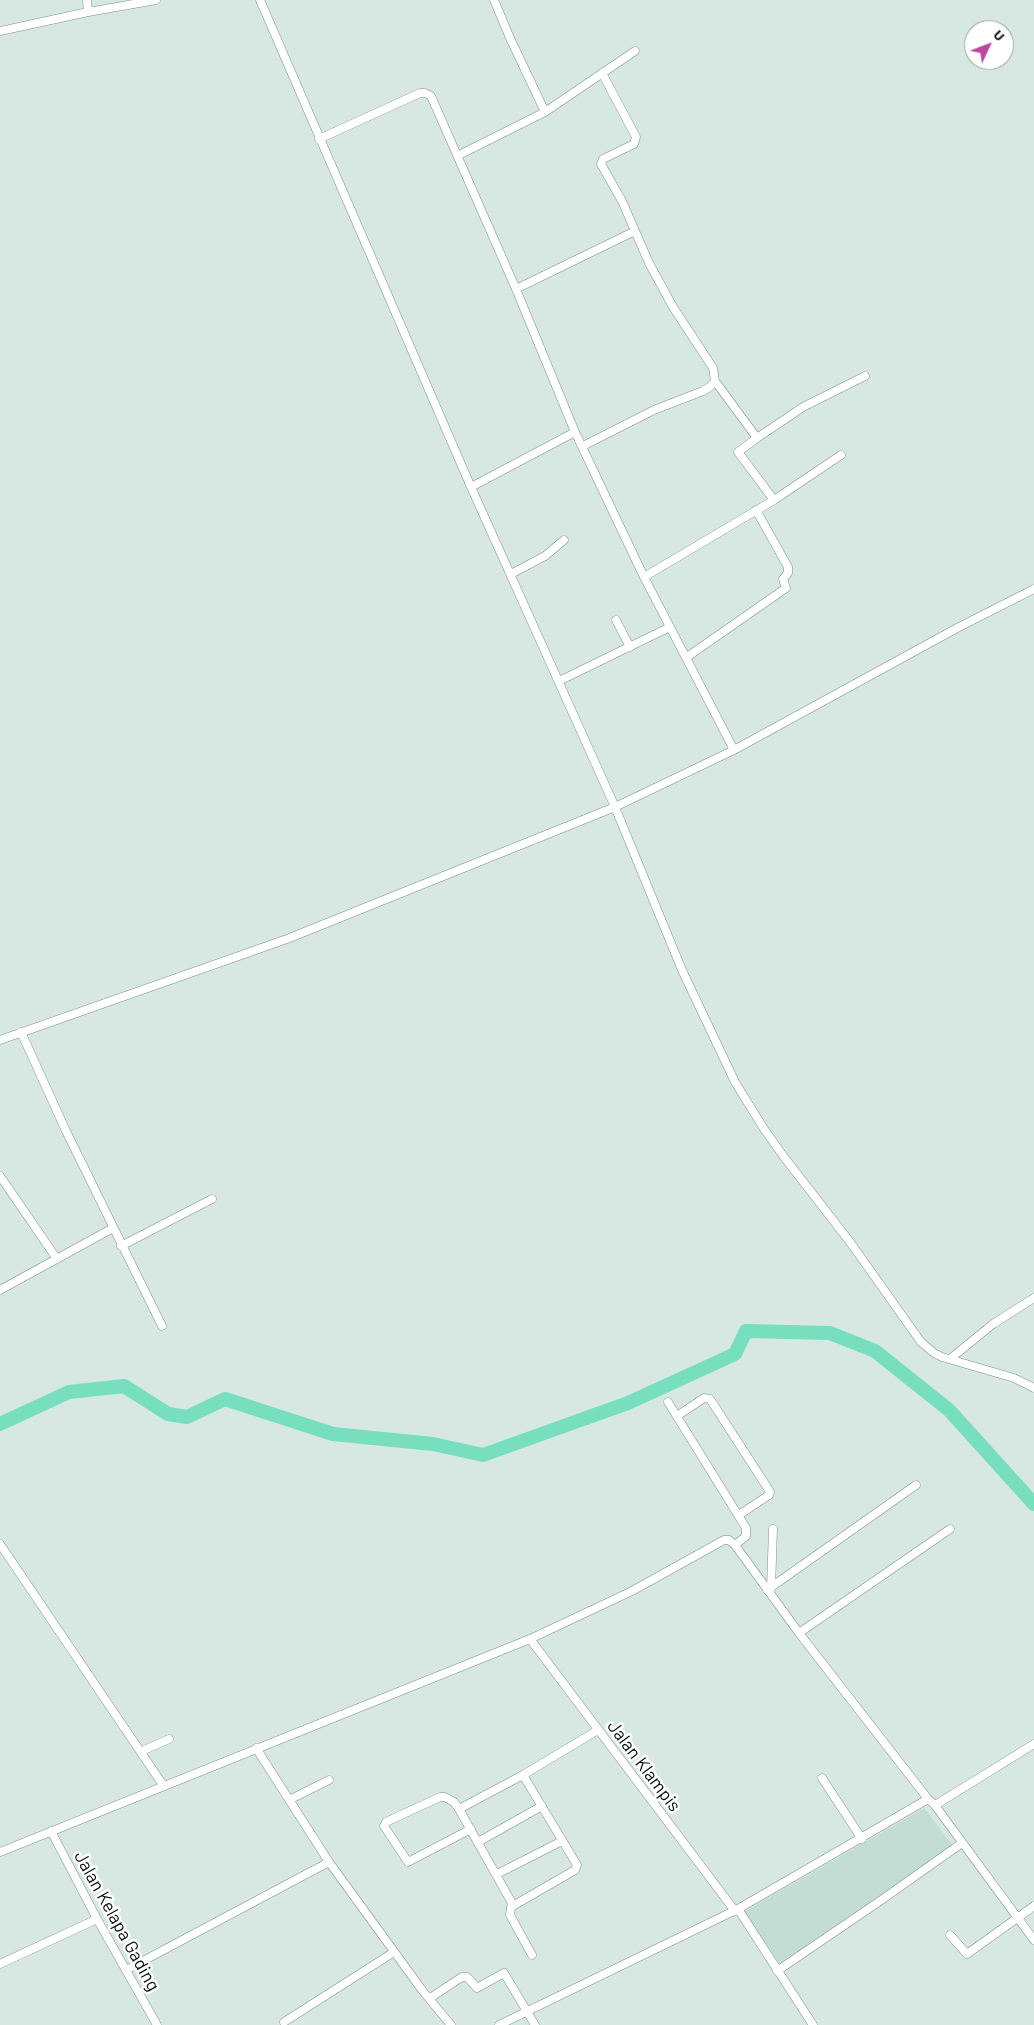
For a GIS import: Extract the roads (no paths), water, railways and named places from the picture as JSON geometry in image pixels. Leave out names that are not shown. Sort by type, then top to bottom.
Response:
[{"type":"street","points":[[87,0],[88,12]]},
{"type":"street","points":[[0,31],[156,0]]},
{"type":"street","points":[[260,0],[471,487],[615,808],[682,970],[722,1056],[753,1112],[784,1157],[850,1242],[921,1342],[934,1353],[1014,1378],[1034,1388]]},
{"type":"street","points":[[494,0],[545,112]]},
{"type":"street","points":[[458,156],[545,112],[635,51]]},
{"type":"street","points":[[602,72],[636,137],[634,144],[600,161],[635,231],[648,262],[673,307],[713,368],[715,381],[757,438]]},
{"type":"street","points":[[319,139],[420,93],[431,96],[516,288],[575,432],[644,577],[734,750]]},
{"type":"street","points":[[516,288],[635,231]]},
{"type":"street","points":[[774,500],[738,452],[803,407],[865,376]]},
{"type":"street","points":[[583,446],[654,410],[703,391],[715,381]]},
{"type":"street","points":[[471,487],[575,432]]},
{"type":"street","points":[[644,577],[774,500],[841,456]]},
{"type":"street","points":[[687,657],[786,588],[783,579],[788,573],[788,567],[756,510]]},
{"type":"street","points":[[511,574],[545,556],[564,540]]},
{"type":"street","points":[[0,1040],[271,945],[615,808],[734,750],[959,627],[1034,589]]},
{"type":"street","points":[[616,620],[630,647]]},
{"type":"street","points":[[560,682],[670,627]]},
{"type":"street","points":[[22,1032],[66,1132],[162,1326]]},
{"type":"street","points":[[1,1180],[57,1259]]},
{"type":"street","points":[[121,1246],[212,1199]]},
{"type":"street","points":[[0,1290],[113,1228]]},
{"type":"street","points":[[950,1359],[993,1324],[1034,1298]]},
{"type":"street","points":[[677,1416],[704,1398],[710,1399],[767,1487],[770,1492],[769,1495],[738,1515]]},
{"type":"street","points":[[668,1402],[738,1515],[747,1534],[735,1545]]},
{"type":"street","points":[[769,1589],[916,1485]]},
{"type":"street","points":[[799,1633],[950,1528]]},
{"type":"street","points":[[769,1589],[773,1529]]},
{"type":"street","points":[[0,1852],[530,1639],[646,1584],[724,1540],[728,1540],[735,1545],[769,1589],[799,1633],[931,1801],[1034,1940]]},
{"type":"street","points":[[0,1544],[142,1751],[163,1785]]},
{"type":"street","name":"Jalan Klampis","points":[[530,1639],[737,1910],[813,2025]]},
{"type":"street","points":[[459,1810],[523,1775],[598,1730]]},
{"type":"street","points":[[142,1751],[169,1739]]},
{"type":"street","points":[[931,1801],[937,1804],[1034,1744]]},
{"type":"street","points":[[256,1748],[329,1862],[394,1952],[451,2025]]},
{"type":"street","points":[[523,1775],[576,1863],[577,1868],[513,1905],[510,1910],[510,1915],[532,1955]]},
{"type":"street","points":[[822,1778],[862,1839]]},
{"type":"street","points":[[289,1800],[329,1780]]},
{"type":"street","points":[[471,1829],[408,1862],[384,1828],[386,1822],[440,1797],[445,1797],[454,1802],[471,1829],[497,1874],[513,1905]]},
{"type":"street","points":[[499,2025],[737,1910],[787,1880],[931,1801]]},
{"type":"street","points":[[478,1842],[542,1806]]},
{"type":"street","name":"Jalan Kelapa Gading","points":[[51,1831],[97,1919],[157,2025]]},
{"type":"street","points":[[497,1874],[562,1841]]},
{"type":"street","points":[[777,1971],[962,1842]]},
{"type":"street","points":[[126,1970],[329,1862]]},
{"type":"street","points":[[950,1935],[966,1954],[1034,1906]]},
{"type":"street","points":[[0,1964],[97,1919]]},
{"type":"street","points":[[284,2022],[394,1952]]},
{"type":"street","points":[[430,1998],[462,1977],[466,1977],[477,1988],[504,1973],[534,2025]]},
{"type":"waterway","points":[[0,1424],[69,1392],[124,1386],[168,1414],[187,1417],[225,1399],[333,1434],[433,1444],[483,1455],[628,1403],[735,1354],[746,1331],[830,1333],[875,1351],[949,1410],[1034,1504]]}]
